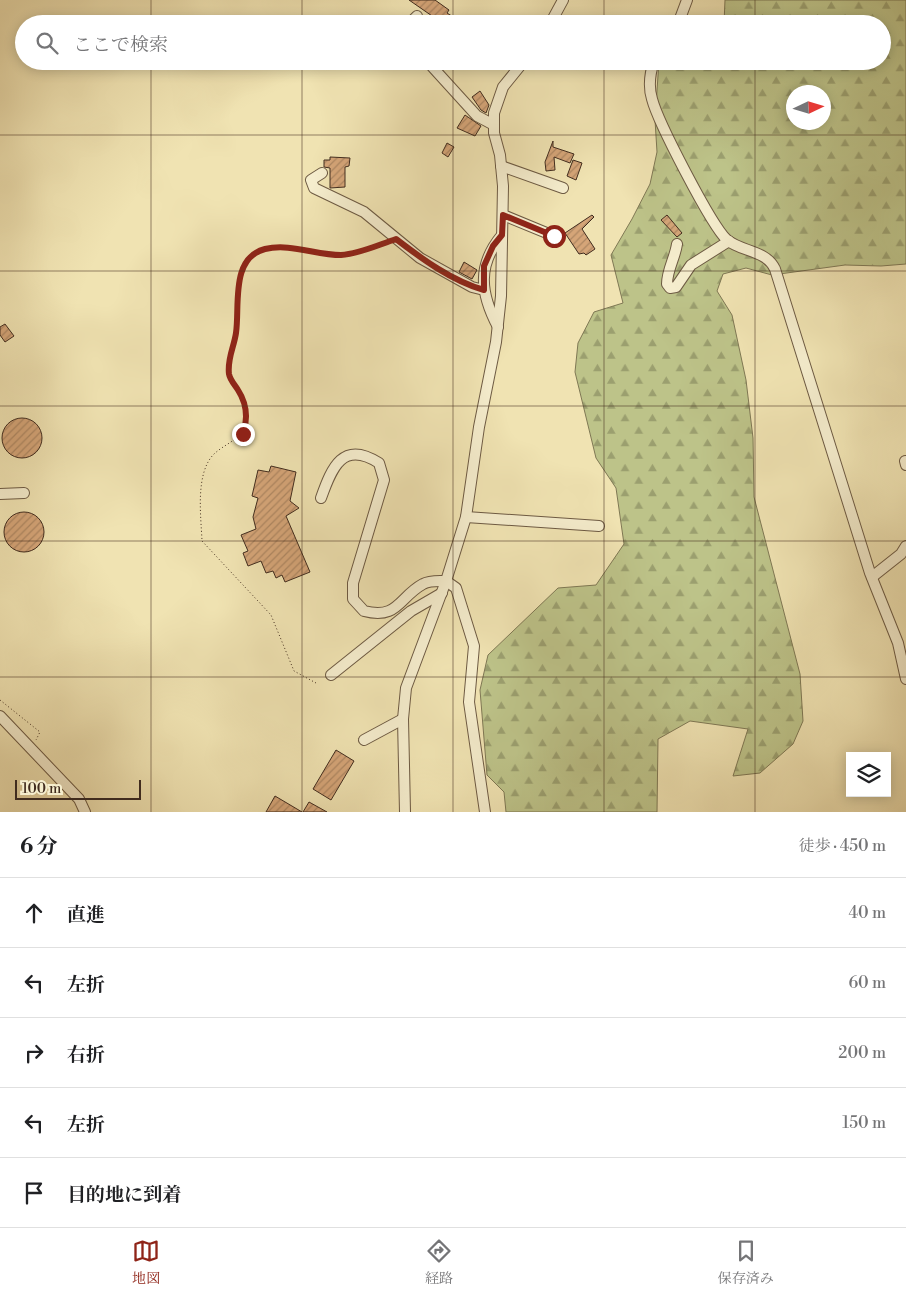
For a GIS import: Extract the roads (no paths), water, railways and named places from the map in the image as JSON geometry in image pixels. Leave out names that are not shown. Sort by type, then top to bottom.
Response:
[{"type":"street","points":[[555,15],[563,0]]},
{"type":"street","points":[[681,15],[687,0]]},
{"type":"street","points":[[435,70],[477,116],[494,125]]},
{"type":"street","points":[[405,812],[403,719],[406,688],[442,593],[466,517],[478,427],[498,328],[501,296],[503,215],[501,166],[494,125],[496,102],[503,87],[517,70]]},
{"type":"street","points":[[653,70],[650,89],[655,110],[712,217],[729,241],[763,256],[775,269],[872,577],[898,643],[906,679]]},
{"type":"street","points":[[501,166],[563,188]]},
{"type":"street","points":[[322,172],[311,180],[314,188],[364,212],[420,258],[472,286],[484,290]]},
{"type":"street","points":[[503,215],[554,236]]},
{"type":"street","points":[[498,328],[490,311],[484,290],[487,259],[502,235]]},
{"type":"street","points":[[677,244],[667,277],[667,284],[670,288],[676,287],[691,265],[729,241]]},
{"type":"street","points":[[321,498],[328,477],[341,458],[351,454],[362,454],[379,463],[384,480],[353,583],[353,599],[364,611],[381,614],[391,612],[424,583],[446,580],[456,588],[474,646],[469,702],[485,812]]},
{"type":"street","points":[[0,494],[24,493]]},
{"type":"street","points":[[466,517],[599,526]]},
{"type":"street","points":[[872,577],[900,554],[906,546]]},
{"type":"street","points":[[332,675],[411,611],[442,593]]},
{"type":"street","points":[[0,716],[79,799],[85,812]]},
{"type":"street","points":[[364,740],[403,719]]}]
